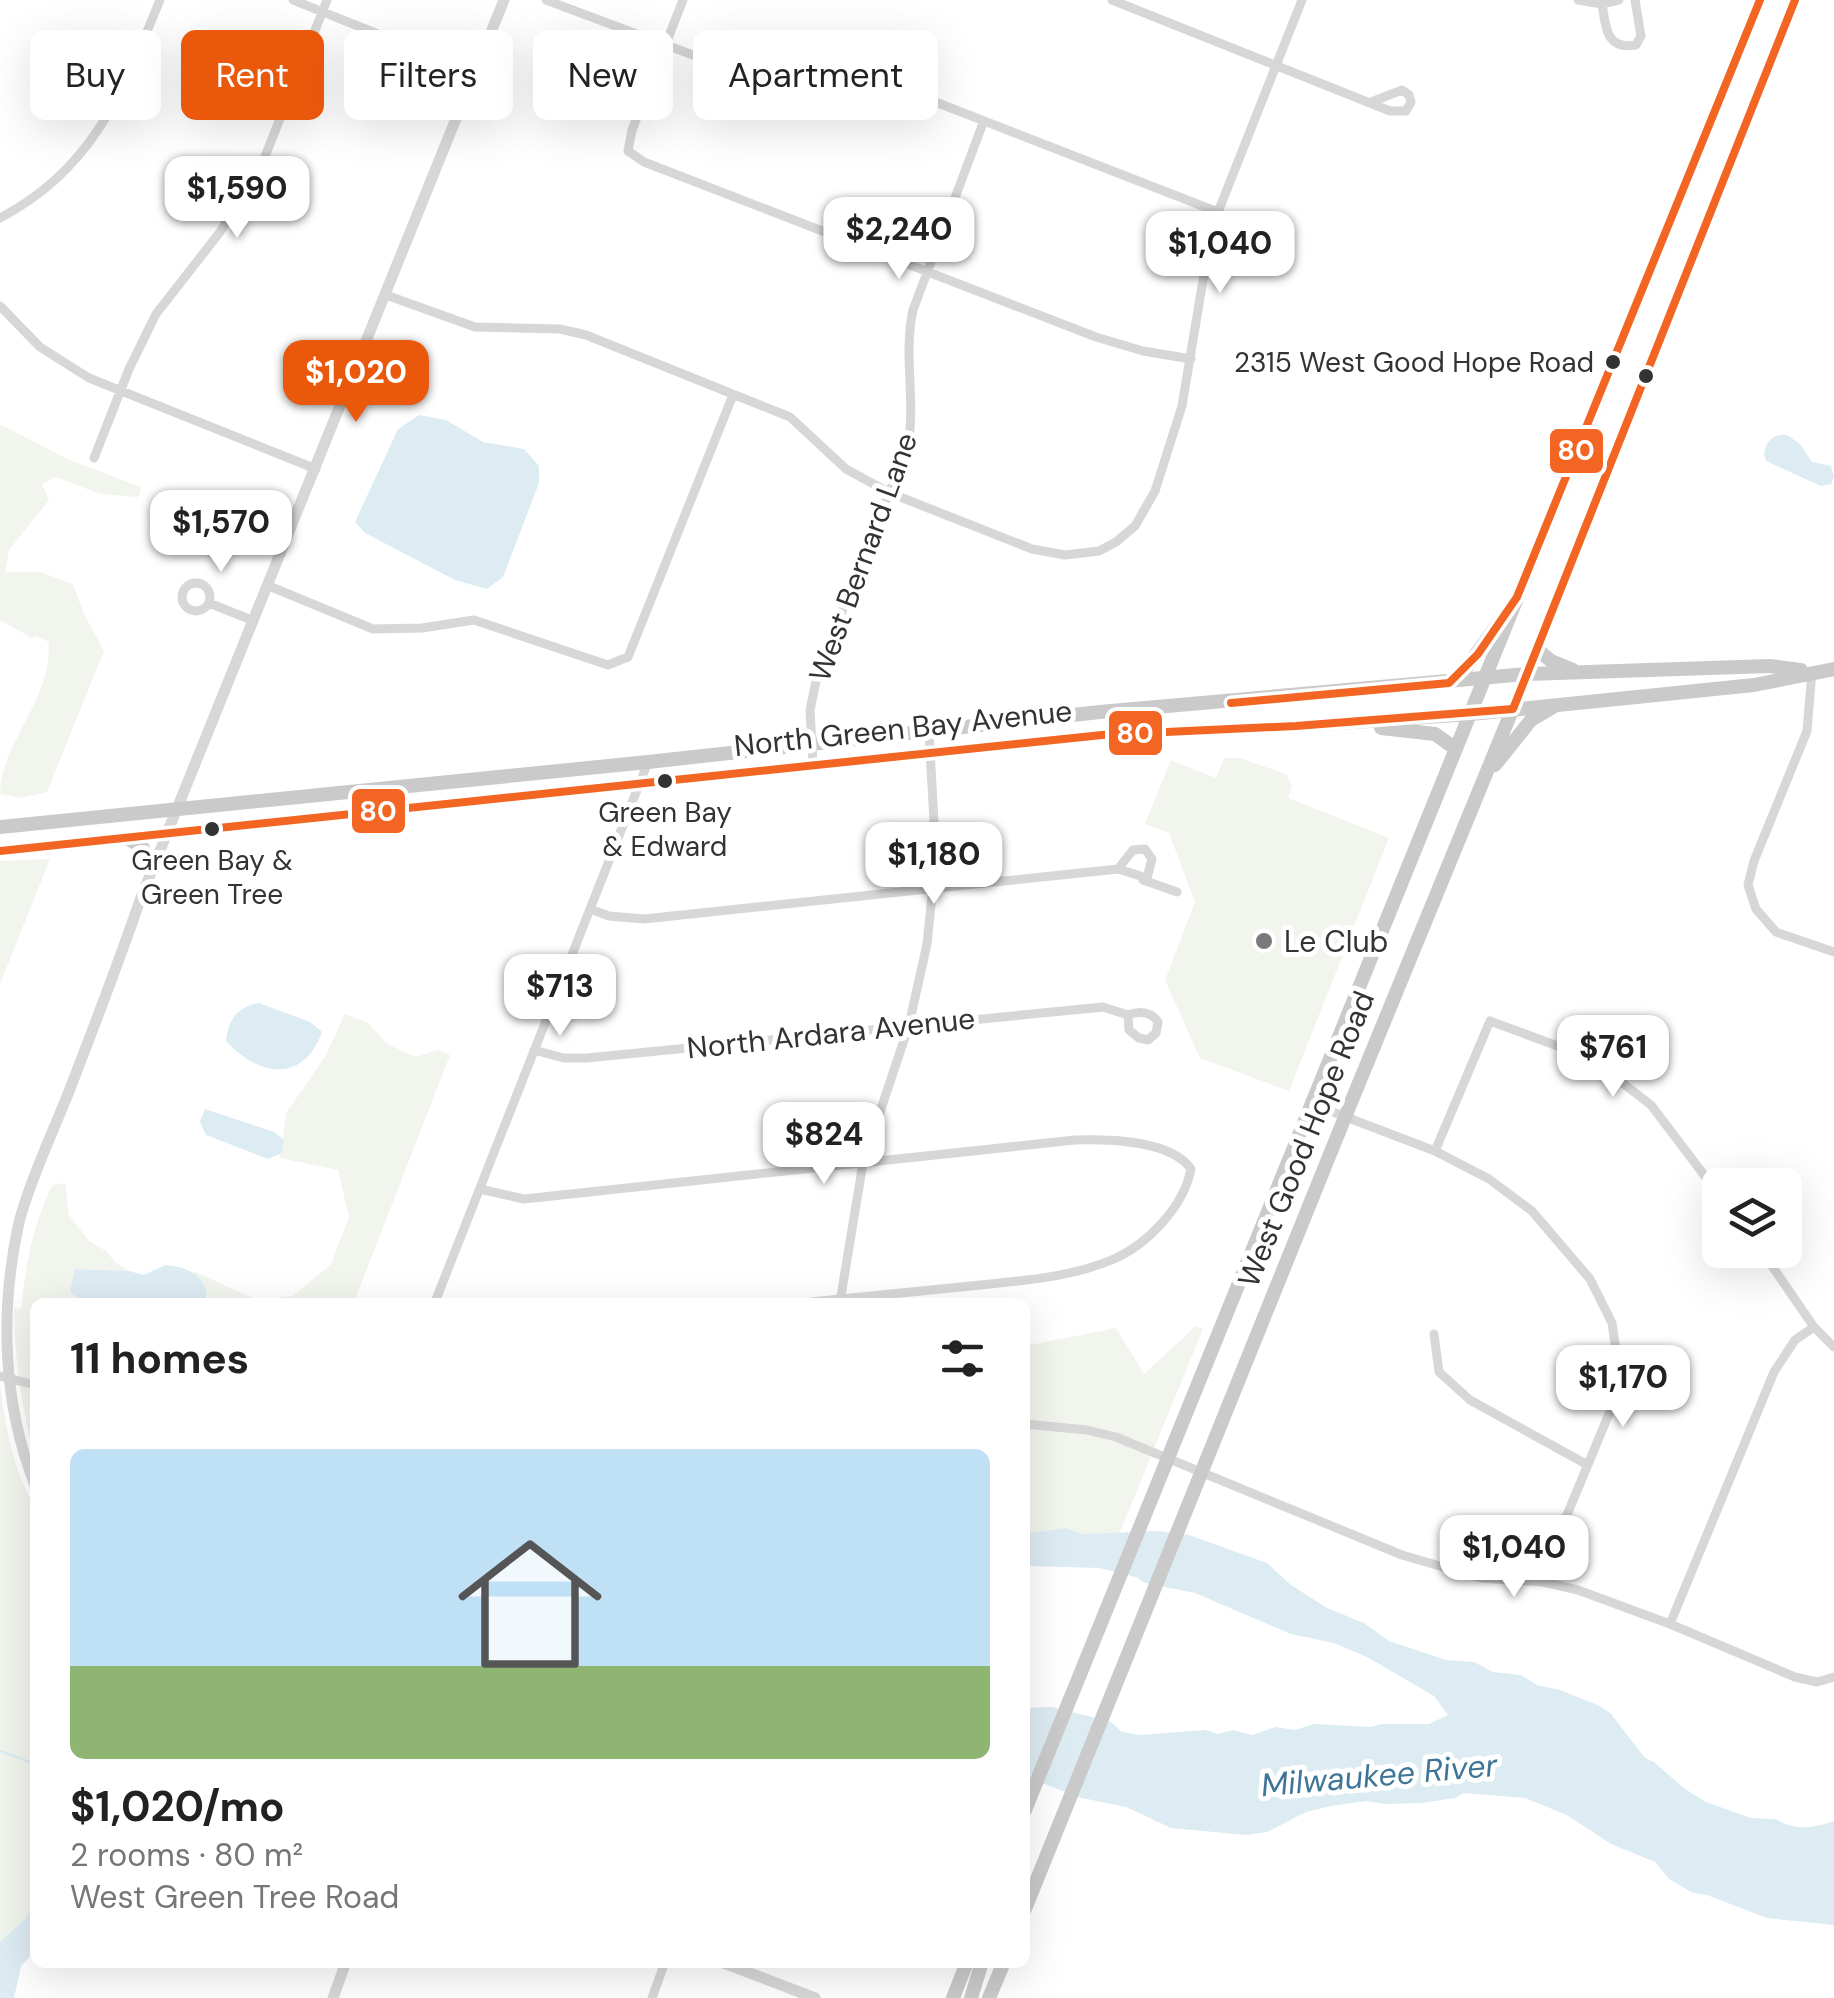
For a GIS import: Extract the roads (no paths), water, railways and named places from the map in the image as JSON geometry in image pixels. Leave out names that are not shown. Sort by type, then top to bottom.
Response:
[{"type":"main road","name":"West Good Hope Road","points":[[1030,1798],[1760,0]]},
{"type":"main road","name":"West Good Hope Road","points":[[1030,1897],[1344,1116],[1528,674],[1795,0]]},
{"type":"main road","points":[[1449,682],[1464,671],[1517,597]]},
{"type":"main road","points":[[1537,648],[1550,661],[1583,673]]},
{"type":"main road","name":"North Green Bay Avenue","points":[[0,827],[176,812],[1100,712],[1528,674],[1770,666],[1812,671]]},
{"type":"main road","name":"North Green Bay Avenue","points":[[0,850],[1102,735],[1470,714],[1754,685],[1834,669]]},
{"type":"main road","points":[[1484,778],[1531,720],[1558,704]]},
{"type":"main road","points":[[1325,724],[1427,732],[1447,740],[1456,749]]},
{"type":"main road","points":[[126,838],[142,847],[154,866]]},
{"type":"main road","points":[[952,1998],[964,1968]]},
{"type":"main road","points":[[971,1998],[980,1968]]},
{"type":"main road","points":[[990,1998],[1002,1968]]},
{"type":"street","points":[[0,218],[26,204],[61,176],[92,142],[116,105],[160,0]]},
{"type":"street","points":[[293,0],[368,30]]},
{"type":"street","points":[[94,458],[119,391],[156,314],[220,232],[253,180],[328,0]]},
{"type":"street","points":[[492,30],[504,0]]},
{"type":"street","points":[[546,0],[624,30]]},
{"type":"street","points":[[671,30],[683,0]]},
{"type":"street","points":[[1112,0],[1371,102]]},
{"type":"street","points":[[386,295],[475,327],[572,330],[790,418],[806,428],[846,469],[890,493],[1032,549],[1066,556],[1099,551],[1126,535],[1149,504],[1173,440],[1218,212],[1302,0]]},
{"type":"street","points":[[1578,0],[1602,4],[1620,0]]},
{"type":"street","points":[[1602,4],[1606,32],[1612,42],[1622,47],[1636,45],[1641,36],[1635,0]]},
{"type":"street","points":[[673,49],[701,58],[732,59],[793,50],[830,61],[1218,212]]},
{"type":"street","points":[[30,1469],[4,1377],[4,1298],[20,1218],[154,866],[455,120]]},
{"type":"street","points":[[636,120],[628,152],[644,162],[1096,336],[1191,359]]},
{"type":"street","name":"West Bernard Lane","points":[[813,764],[810,710],[818,672],[908,445],[912,422],[908,342],[913,310],[983,123]]},
{"type":"street","points":[[0,306],[24,334],[60,362],[119,391],[316,469]]},
{"type":"street","points":[[269,586],[373,629],[422,628],[474,620],[608,664],[628,657],[733,395]]},
{"type":"street","points":[[209,603],[254,621]]},
{"type":"street","points":[[1812,671],[1806,731],[1754,861],[1748,886],[1756,909],[1776,932],[1834,952]]},
{"type":"street","points":[[840,1298],[863,1163],[910,1025],[922,976],[934,888],[935,806],[929,732]]},
{"type":"street","points":[[437,1298],[648,762]]},
{"type":"street","points":[[1118,869],[1134,850],[1145,850],[1151,855],[1152,864],[1150,874],[1141,878]]},
{"type":"street","points":[[590,909],[609,916],[644,919],[1118,869],[1177,892]]},
{"type":"street","name":"North Ardara Avenue","points":[[534,1050],[564,1058],[587,1058],[1081,1008],[1115,1009],[1128,1015]]},
{"type":"street","points":[[1435,1150],[1490,1021],[1590,1058],[1651,1105],[1702,1172]]},
{"type":"street","points":[[1312,1104],[1435,1150],[1489,1179],[1532,1211],[1590,1279],[1612,1323],[1618,1366],[1610,1409],[1546,1563],[1543,1582]]},
{"type":"street","points":[[480,1189],[524,1199],[1075,1140],[1115,1140],[1166,1152],[1185,1161],[1191,1169],[1180,1200],[1161,1223],[1130,1251],[1114,1259],[1034,1279],[866,1298]]},
{"type":"street","points":[[1773,1268],[1834,1347]]},
{"type":"street","points":[[1670,1624],[1774,1372],[1795,1340],[1814,1326]]},
{"type":"street","points":[[1434,1334],[1438,1372],[1470,1400],[1586,1464]]},
{"type":"street","points":[[4,1377],[30,1385]]},
{"type":"street","points":[[1030,1424],[1116,1437],[1402,1555],[1481,1578],[1543,1582],[1578,1590],[1795,1677],[1817,1682],[1833,1678]]},
{"type":"street","points":[[334,1998],[344,1968]]},
{"type":"street","points":[[652,1998],[663,1968]]},
{"type":"street","points":[[737,1968],[815,1998]]},
{"type":"water","points":[[419,415],[446,420],[483,442],[524,449],[539,466],[539,483],[503,577],[487,589],[455,580],[365,533],[355,522],[398,429]]},
{"type":"water","points":[[1778,435],[1787,435],[1800,444],[1812,462],[1831,466],[1831,484],[1821,486],[1766,461],[1768,442]]},
{"type":"water","points":[[259,1003],[310,1022],[322,1032],[304,1060],[279,1070],[266,1068],[226,1041],[235,1016]]},
{"type":"water","points":[[205,1109],[274,1132],[284,1140],[282,1153],[268,1159],[206,1135],[200,1122]]},
{"type":"water","points":[[165,1265],[182,1268],[200,1279],[207,1298],[80,1298],[70,1292],[75,1269],[144,1275]]},
{"type":"water","name":"Milwaukee River","points":[[1066,1528],[1082,1534],[1159,1531],[1189,1535],[1267,1563],[1291,1585],[1327,1608],[1364,1623],[1389,1641],[1446,1660],[1474,1662],[1493,1672],[1521,1675],[1537,1685],[1600,1706],[1611,1714],[1645,1758],[1706,1802],[1751,1818],[1776,1819],[1797,1827],[1834,1821],[1834,1925],[1767,1918],[1693,1893],[1669,1879],[1655,1862],[1611,1844],[1567,1815],[1525,1798],[1464,1793],[1421,1803],[1366,1801],[1306,1812],[1267,1832],[1246,1835],[1171,1828],[1126,1807],[1082,1798],[1030,1779],[1030,1708],[1052,1707],[1111,1722],[1122,1732],[1140,1735],[1205,1730],[1218,1734],[1233,1730],[1252,1735],[1276,1727],[1295,1730],[1314,1724],[1429,1724],[1448,1715],[1434,1696],[1367,1657],[1334,1643],[1291,1634],[1195,1593],[1145,1583],[1100,1568],[1030,1566],[1030,1533]]},
{"type":"water","points":[[30,1912],[30,1956],[21,1966],[14,1998],[0,1998],[0,1942]]},
{"type":"waterway","points":[[0,1751],[30,1762]]},
{"type":"place","name":"2315 West Good Hope Road","points":[[1613,362]]},
{"type":"place","name":"Green Bay & Edward","points":[[665,781]]},
{"type":"place","name":"Green Bay & Green Tree","points":[[212,829]]},
{"type":"place","name":"Le Club","points":[[1264,941]]}]
